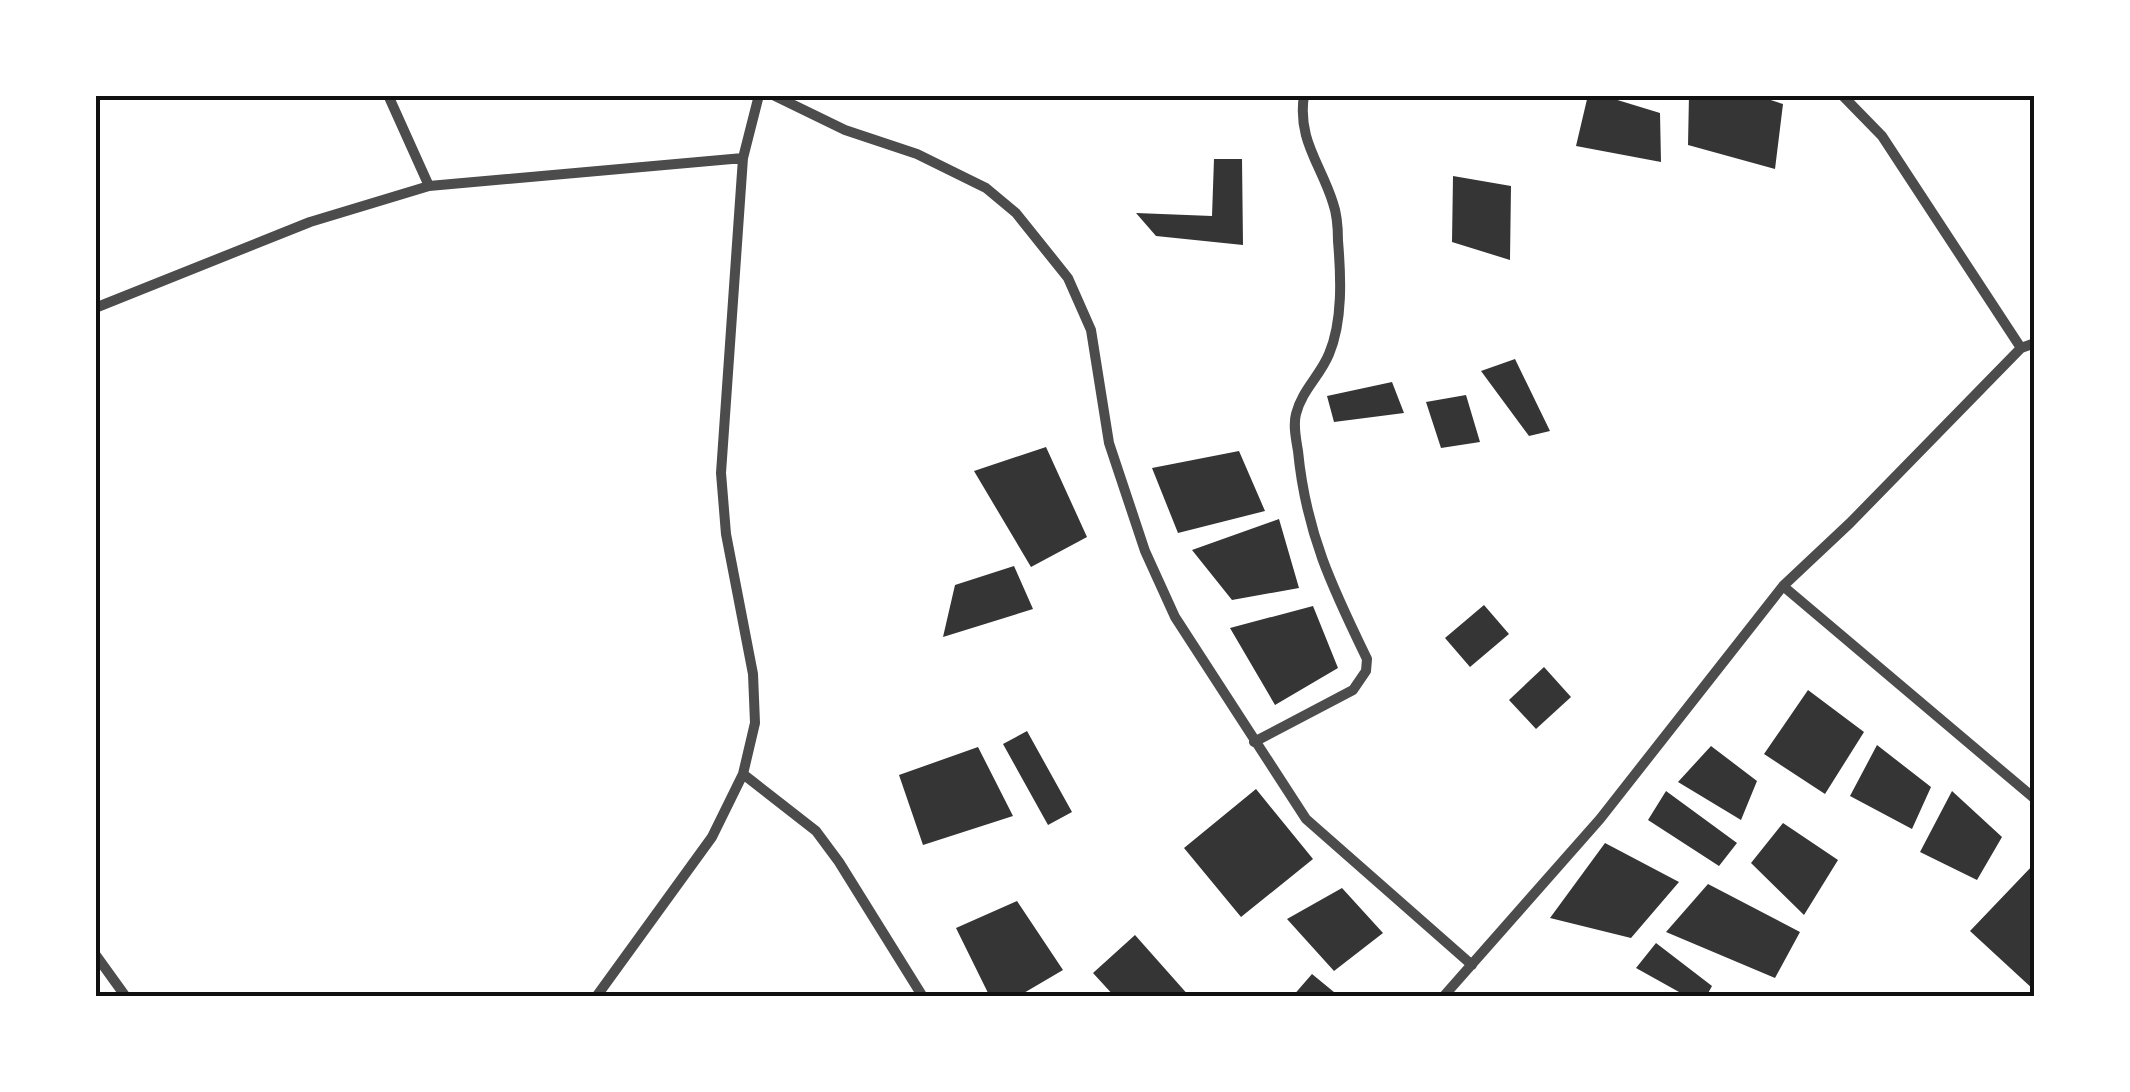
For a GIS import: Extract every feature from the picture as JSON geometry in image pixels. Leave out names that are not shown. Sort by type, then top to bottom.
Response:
[{"type":"street","points":[[388,95],[428,186]]},
{"type":"street","points":[[596,997],[712,837],[744,774],[755,723],[754,674],[726,534],[721,473],[743,158],[759,95]]},
{"type":"street","points":[[773,95],[845,130],[917,154],[986,188],[1016,213],[1068,278],[1091,330],[1109,443],[1145,551],[1175,617],[1306,819],[1472,965]]},
{"type":"street","points":[[1254,742],[1353,690],[1366,671],[1368,659],[1327,578],[1311,533],[1300,473],[1294,418],[1303,392],[1328,355],[1338,316],[1334,204],[1309,152],[1302,109],[1304,95]]},
{"type":"street","points":[[1842,95],[1882,136],[2021,348]]},
{"type":"street","points":[[95,308],[310,222],[428,186],[743,158]]},
{"type":"street","points":[[1443,997],[1600,819],[1783,586],[2021,348],[2035,343]]},
{"type":"street","points":[[1783,586],[2035,799]]},
{"type":"street","points":[[744,774],[816,831],[923,997]]},
{"type":"street","points":[[95,954],[126,997]]},
{"type":"building","points":[[1588,95],[1601,95],[1660,113],[1661,162],[1576,146]]},
{"type":"building","points":[[1689,95],[1755,95],[1783,104],[1775,169],[1688,145]]},
{"type":"building","points":[[1214,159],[1242,159],[1243,245],[1156,236],[1136,213],[1212,216]]},
{"type":"building","points":[[1453,176],[1511,186],[1510,260],[1452,242]]},
{"type":"building","points":[[1515,359],[1550,431],[1529,436],[1481,371]]},
{"type":"building","points":[[1392,382],[1404,413],[1334,422],[1327,396]]},
{"type":"building","points":[[1466,395],[1480,442],[1441,448],[1426,402]]},
{"type":"building","points":[[1046,447],[1087,537],[1031,567],[974,471]]},
{"type":"building","points":[[1239,451],[1265,511],[1178,533],[1152,468]]},
{"type":"building","points":[[1279,519],[1299,588],[1232,600],[1192,550]]},
{"type":"building","points":[[1014,566],[1033,609],[943,637],[955,585]]},
{"type":"building","points":[[1484,605],[1509,634],[1470,667],[1445,638]]},
{"type":"building","points":[[1313,606],[1338,668],[1275,705],[1230,628]]},
{"type":"building","points":[[1544,667],[1571,697],[1536,729],[1509,700]]},
{"type":"building","points":[[1808,690],[1864,732],[1825,794],[1764,754]]},
{"type":"building","points":[[1027,731],[1072,812],[1048,825],[1003,744]]},
{"type":"building","points":[[1877,745],[1931,787],[1912,829],[1850,796]]},
{"type":"building","points":[[1711,746],[1757,781],[1741,820],[1678,782]]},
{"type":"building","points":[[978,747],[1013,816],[923,845],[899,775]]},
{"type":"building","points":[[1256,789],[1313,859],[1241,917],[1184,848]]},
{"type":"building","points":[[1666,791],[1737,843],[1719,866],[1648,820]]},
{"type":"building","points":[[1952,791],[2002,837],[1977,880],[1920,852]]},
{"type":"building","points":[[1783,823],[1838,860],[1804,915],[1751,863]]},
{"type":"building","points":[[1605,843],[1679,882],[1631,938],[1550,918]]},
{"type":"building","points":[[2035,863],[2035,991],[1970,931]]},
{"type":"building","points":[[1708,884],[1800,932],[1775,978],[1666,932]]},
{"type":"building","points":[[1342,888],[1383,933],[1334,971],[1287,919]]},
{"type":"building","points":[[1017,901],[1063,970],[1017,997],[990,997],[956,928]]},
{"type":"building","points":[[1135,935],[1190,997],[1115,997],[1093,973]]},
{"type":"building","points":[[1656,943],[1712,986],[1706,997],[1688,997],[1636,968]]},
{"type":"building","points":[[1312,974],[1340,997],[1292,997]]}]
